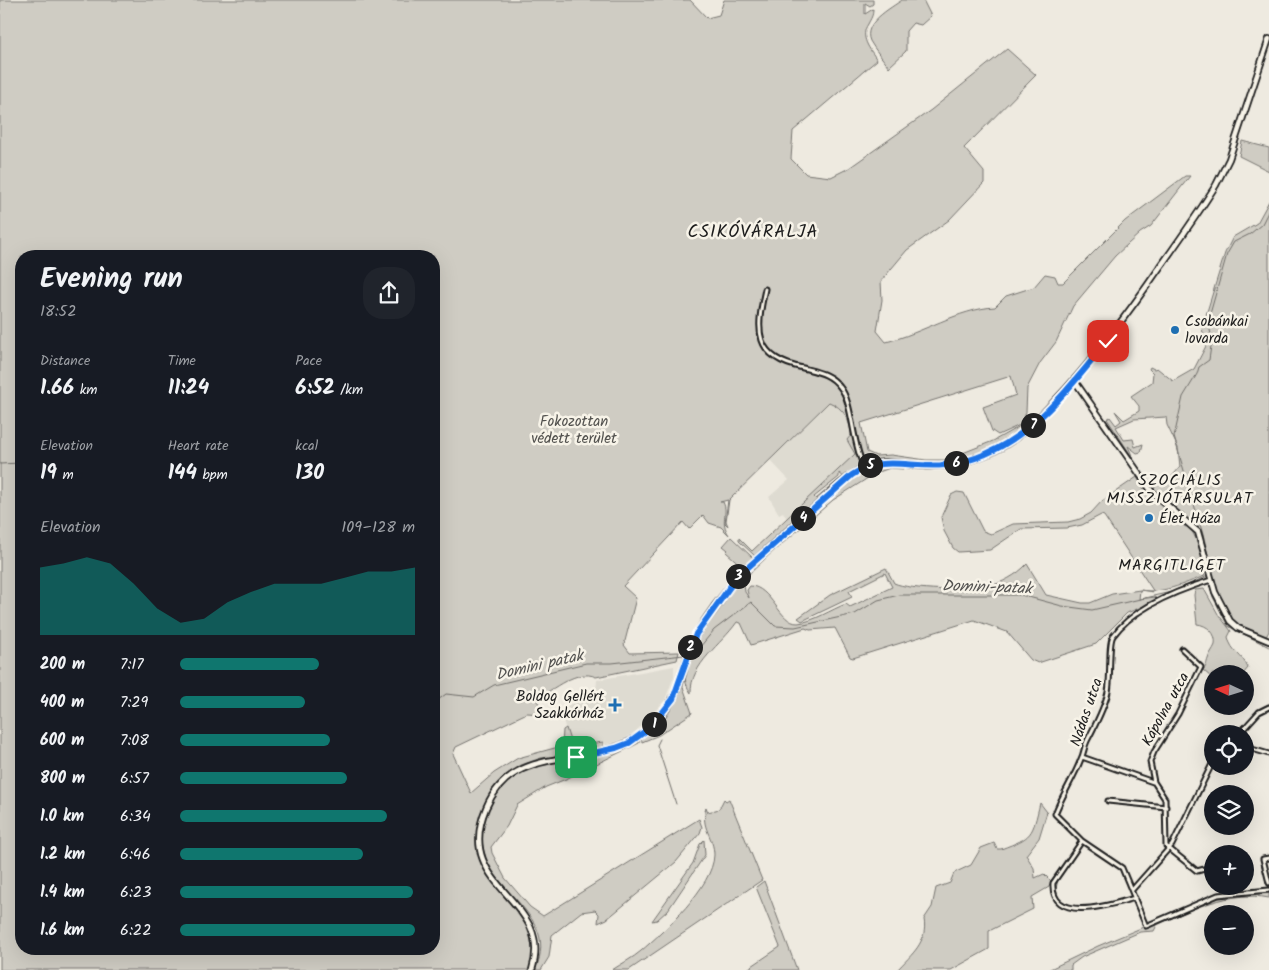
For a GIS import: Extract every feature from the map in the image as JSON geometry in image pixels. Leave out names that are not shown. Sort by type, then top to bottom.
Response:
[{"type":"main road","points":[[532,970],[536,946],[532,926],[493,881],[480,850],[483,816],[495,791],[507,777],[524,767],[544,761],[608,751],[629,743],[644,733],[661,716],[673,699],[696,634],[737,577],[844,482],[864,467],[881,463],[947,465],[985,455],[1005,446],[1026,430],[1074,380],[1120,325],[1216,185],[1231,151],[1269,40]]},
{"type":"main road","points":[[1074,380],[1152,492],[1198,532],[1210,580],[1220,604],[1230,621],[1238,628],[1269,641]]},
{"type":"street","points":[[765,289],[758,326],[761,340],[781,361],[822,373],[839,385],[846,396],[856,448],[864,467]]},
{"type":"street","name":"Nádas utca","points":[[1082,842],[1055,814],[1082,757],[1085,745],[1098,721],[1108,694],[1111,667],[1110,643],[1113,636],[1134,614],[1189,587],[1210,580]]},
{"type":"street","name":"Kápolna utca","points":[[1168,848],[1164,838],[1166,807],[1164,796],[1154,782],[1150,770],[1151,757],[1174,720],[1201,665],[1182,649]]},
{"type":"street","points":[[1247,725],[1259,712],[1269,707]]},
{"type":"street","points":[[1254,750],[1269,754]]},
{"type":"street","points":[[1082,757],[1154,782]]},
{"type":"street","points":[[1132,890],[1172,845],[1207,775]]},
{"type":"street","points":[[1108,801],[1166,807]]},
{"type":"street","points":[[1135,898],[1087,908],[1070,908],[1057,901],[1053,889],[1055,878],[1082,842],[1120,866],[1132,890],[1146,926],[1213,896],[1220,895]]},
{"type":"street","points":[[1168,848],[1197,871],[1204,869]]},
{"type":"street","points":[[1269,858],[1263,859],[1269,883]]},
{"type":"street","points":[[1254,891],[1269,890]]},
{"type":"shaded area","points":[[829,402],[837,405],[850,422],[851,435],[847,440],[856,454],[787,519],[783,512],[779,514],[769,497],[789,480],[770,460]]},
{"type":"shaded area","name":"Boldog Gellért Szakkórház","points":[[674,666],[674,676],[665,700],[637,730],[618,745],[608,749],[603,741],[571,747],[560,710],[596,690],[597,680]]},
{"type":"green space","name":"Fokozottan védett terület","points":[[0,0],[690,0],[707,18],[719,15],[724,0],[873,0],[873,4],[870,6],[865,3],[865,14],[873,9],[865,38],[866,43],[877,60],[793,131],[791,159],[806,174],[831,177],[849,168],[931,110],[1007,49],[1036,75],[964,148],[984,172],[984,183],[949,220],[907,250],[881,281],[882,300],[877,331],[886,342],[968,312],[995,307],[1006,296],[1034,287],[1045,274],[1055,276],[1058,283],[1063,283],[1125,221],[1185,176],[1190,176],[1151,226],[1140,233],[1115,256],[1073,306],[1056,342],[1040,363],[1027,388],[1026,412],[1022,424],[998,435],[992,431],[983,407],[1016,395],[1011,376],[861,423],[867,452],[876,456],[891,455],[926,460],[945,460],[993,441],[1029,421],[1030,424],[995,447],[956,461],[928,463],[882,459],[867,463],[861,452],[858,452],[862,467],[845,478],[839,473],[839,477],[814,497],[816,499],[840,479],[841,482],[755,556],[739,541],[739,538],[752,551],[855,454],[847,440],[851,435],[848,420],[839,408],[829,402],[729,500],[726,521],[728,526],[725,523],[728,500],[720,502],[723,502],[725,506],[724,521],[729,535],[721,527],[709,523],[703,515],[689,529],[683,522],[623,586],[636,598],[624,645],[630,653],[679,652],[677,660],[596,677],[581,675],[565,681],[536,699],[545,714],[527,713],[456,747],[453,754],[471,793],[494,773],[518,758],[562,746],[563,730],[566,728],[571,744],[574,746],[603,742],[603,750],[541,758],[521,765],[504,777],[487,801],[481,820],[481,851],[490,874],[530,922],[534,934],[531,970],[0,970]]},
{"type":"green space","points":[[902,0],[923,0],[931,16],[921,25],[913,23],[906,31],[906,51],[889,67],[870,41],[870,28],[879,17]]},
{"type":"green space","points":[[1242,141],[1269,148],[1269,171],[1239,156]]},
{"type":"green space","points":[[1269,201],[1269,631],[1265,639],[1233,623],[1218,597],[1204,538],[1195,526],[1153,490],[1158,482],[1169,480],[1180,467],[1178,448],[1167,425],[1166,417],[1134,419],[1116,427],[1124,440],[1133,439],[1135,447],[1143,444],[1141,452],[1137,453],[1128,446],[1133,458],[1107,419],[1110,417],[1116,425],[1121,421],[1115,411],[1124,420],[1139,411],[1139,406],[1131,396],[1152,382],[1153,373],[1149,369],[1150,367],[1157,368],[1173,381],[1194,369],[1206,346],[1202,328],[1225,253],[1233,237],[1257,223]]},
{"type":"green space","points":[[878,465],[902,465],[903,469],[890,468],[876,473],[833,500],[744,579],[743,573],[841,488],[858,474]]},
{"type":"green space","points":[[1137,477],[1143,488],[1179,519],[1185,527],[1189,525],[1198,543],[1205,576],[1173,588],[1153,591],[1104,516],[1101,515],[1082,525],[1067,528],[1021,529],[990,550],[958,552],[953,548],[944,531],[941,517],[951,495],[957,492],[964,493],[983,531],[991,534],[1013,524],[1068,522],[1080,519],[1091,513],[1102,501]]},
{"type":"green space","points":[[731,537],[753,558],[744,568],[726,552],[728,550],[723,546]]},
{"type":"green space","points":[[1027,564],[1046,595],[1082,603],[1090,603],[1112,594],[1140,590],[1139,599],[1155,597],[1156,601],[1127,613],[1096,644],[1038,663],[1031,660],[1007,632],[974,620],[853,658],[850,657],[835,628],[810,630],[805,628],[751,645],[741,623],[737,622],[701,664],[692,683],[691,693],[686,683],[685,673],[691,651],[739,580],[744,584],[745,592],[749,598],[747,590],[750,586],[757,588],[770,598],[786,618],[798,623],[816,618],[846,604],[850,607],[892,587],[885,573],[849,591],[852,597],[802,621],[798,618],[830,595],[886,568],[894,583],[926,589],[954,590],[987,587],[1009,578]]},
{"type":"green space","points":[[1204,589],[1218,614],[1231,631],[1228,637],[1230,642],[1246,665],[1206,665],[1215,641],[1210,630],[1197,624],[1195,590]]},
{"type":"green space","points":[[682,684],[692,713],[659,735],[642,742],[641,737],[658,728],[678,698]]},
{"type":"green space","points":[[640,739],[639,743],[546,787],[517,805],[507,826],[491,847],[492,853],[505,878],[530,907],[543,916],[699,819],[702,827],[700,833],[676,862],[607,919],[598,923],[599,914],[595,910],[581,912],[552,935],[549,957],[541,970],[535,970],[541,947],[536,928],[525,910],[497,876],[486,857],[482,835],[489,808],[498,791],[514,774],[548,761],[606,754]]},
{"type":"green space","points":[[724,799],[726,801],[729,799],[762,880],[629,970],[612,970],[638,954],[686,908],[697,894],[712,867],[714,855],[705,821],[706,807],[708,812],[719,809]]},
{"type":"green space","points":[[1040,803],[1047,812],[1039,838],[1026,855],[1034,868],[1035,878],[1044,874],[1051,881],[1049,887],[1032,897],[1033,909],[989,931],[989,949],[951,970],[897,970],[918,947],[921,941],[925,927],[924,919],[932,907],[936,888],[950,883],[954,873],[971,865],[981,848],[994,843],[997,849],[1001,849],[1030,834]]},
{"type":"green space","points":[[704,840],[705,855],[668,910],[657,920],[652,921],[693,863],[700,844]]},
{"type":"green space","points":[[764,881],[797,970],[746,970],[780,947],[756,887]]},
{"type":"green space","points":[[1269,891],[1269,898],[1254,896],[1212,902],[1157,925],[1154,931],[1140,932],[1082,957],[1071,965],[1071,970],[1048,970],[1098,946],[1210,899],[1254,895],[1254,893]]},
{"type":"waterway","points":[[1204,545],[1204,538],[1174,437],[1183,397],[1197,374],[1199,367],[1209,360],[1212,339],[1208,321],[1227,254],[1234,242],[1250,234],[1262,224],[1269,210]]},
{"type":"waterway","points":[[0,464],[15,463]]},
{"type":"waterway","points":[[1204,561],[1208,579]]},
{"type":"waterway","name":"Domini-patak","points":[[689,654],[695,653],[714,630],[751,602],[775,626],[795,627],[855,614],[878,600],[899,595],[1021,595],[1062,606],[1092,610],[1171,592],[1208,576]]},
{"type":"waterway","points":[[1209,582],[1213,597],[1228,626],[1269,647]]},
{"type":"waterway","name":"Domini patak","points":[[440,698],[446,694],[474,697],[494,685],[586,663],[612,663],[684,655]]},
{"type":"waterway","points":[[660,739],[657,745],[676,804]]},
{"type":"waterway","points":[[1058,879],[1056,889],[1058,898]]},
{"type":"place","name":"Csobánkai lovarda","points":[[1175,330]]},
{"type":"place","name":"Élet Háza","points":[[1149,518]]},
{"type":"place","name":"Boldog Gellért Szakkórház","points":[[615,705]]},
{"type":"district","name":"CSIKÓVÁRALJA","points":[[753,231]]},
{"type":"district","name":"SZOCIÁLIS MISSZIÓTÁRSULAT","points":[[1180,488]]},
{"type":"district","name":"MARGITLIGET","points":[[1172,564]]},
{"type":"route","points":[[576,757],[601,753],[629,743],[651,727],[666,710],[678,689],[689,650],[696,634],[737,577],[852,475],[866,466],[881,463],[927,466],[960,463],[998,449],[1032,426],[1108,341]]}]
